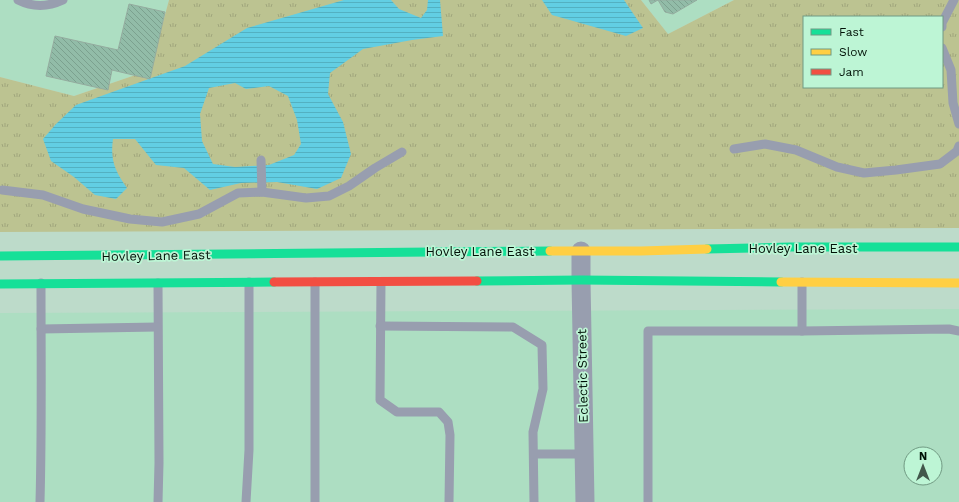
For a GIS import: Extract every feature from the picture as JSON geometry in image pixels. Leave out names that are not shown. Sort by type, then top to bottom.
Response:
[{"type":"street","name":"Hovley Lane East","points":[[0,256],[959,247]]},
{"type":"street","points":[[439,260],[479,251]]},
{"type":"street","name":"Eclectic Street","points":[[581,251],[585,502]]},
{"type":"street","points":[[25,265],[103,256]]},
{"type":"street","points":[[381,281],[383,274],[387,272]]},
{"type":"street","name":"Hovley Lane East","points":[[0,284],[581,280],[959,283]]},
{"type":"lane","points":[[18,0],[31,5],[44,6],[63,0]]},
{"type":"lane","points":[[943,21],[954,0]]},
{"type":"lane","points":[[943,50],[951,70],[953,104],[959,124]]},
{"type":"lane","points":[[734,149],[765,144],[796,150],[838,167],[864,173],[940,164],[957,152],[959,146]]},
{"type":"lane","points":[[2,190],[43,195],[83,208],[130,219],[162,222],[199,214],[238,193],[262,192],[306,198],[329,196],[349,186],[402,152]]},
{"type":"lane","points":[[260,160],[262,192]]},
{"type":"lane","points":[[381,281],[380,400],[397,412],[439,412],[448,422],[450,435],[449,502]]},
{"type":"lane","points":[[246,502],[249,450],[249,282]]},
{"type":"lane","points":[[315,282],[315,502]]},
{"type":"lane","points":[[802,282],[802,331]]},
{"type":"lane","points":[[40,502],[42,445],[41,283]]},
{"type":"lane","points":[[158,283],[158,502]]},
{"type":"lane","points":[[380,326],[513,327],[542,345],[543,389],[533,432],[534,502]]},
{"type":"lane","points":[[41,328],[157,327]]},
{"type":"lane","points":[[648,502],[648,331],[949,329],[959,331]]},
{"type":"lane","points":[[534,454],[584,454]]},
{"type":"shaded area","points":[[0,0],[169,0],[150,70],[74,96],[0,77]]},
{"type":"shaded area","points":[[641,0],[734,0],[668,34]]},
{"type":"shaded area","points":[[959,309],[959,502],[0,502],[0,313]]},
{"type":"green space","points":[[169,0],[641,0],[668,34],[734,0],[959,0],[959,228],[0,232],[0,77],[74,96],[150,70]]},
{"type":"water","points":[[344,0],[391,0],[399,9],[421,18],[427,10],[428,0],[440,0],[443,36],[363,49],[330,73],[328,94],[343,122],[351,154],[341,178],[317,189],[277,182],[241,183],[210,190],[184,168],[156,165],[135,139],[113,139],[112,153],[114,165],[127,188],[116,199],[95,195],[74,177],[51,161],[43,139],[76,105],[185,66],[247,28]],"holes":[[[235,83],[246,89],[269,86],[288,96],[297,120],[301,144],[294,155],[269,165],[235,167],[213,164],[202,141],[200,114],[209,88]]]},
{"type":"water","points":[[542,0],[624,0],[643,28],[626,36],[552,15]]},
{"type":"building","points":[[649,0],[658,0],[651,4]]},
{"type":"building","points":[[658,0],[697,0],[673,14],[665,12]]},
{"type":"building","points":[[129,4],[165,12],[150,79],[112,70],[108,90],[46,76],[55,36],[118,50]]},
{"type":"traffic: fast","points":[[707,249],[790,247],[959,247]]},
{"type":"traffic: fast","points":[[0,256],[550,251]]},
{"type":"traffic: fast","points":[[477,281],[581,280],[781,282]]},
{"type":"traffic: fast","points":[[0,284],[274,282]]},
{"type":"traffic: slow","points":[[550,251],[707,249]]},
{"type":"traffic: slow","points":[[781,282],[959,283]]},
{"type":"traffic: jam","points":[[274,282],[477,281]]}]
